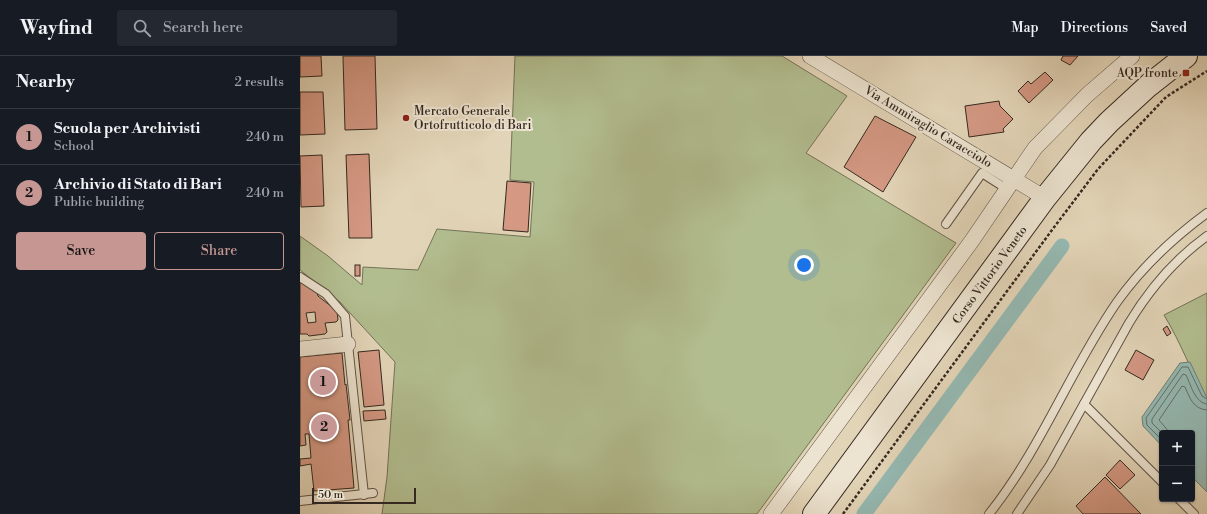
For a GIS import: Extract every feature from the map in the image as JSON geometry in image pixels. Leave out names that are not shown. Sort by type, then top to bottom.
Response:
[{"type":"main road","name":"Corso Vittorio Veneto","points":[[814,514],[1045,198],[1091,141],[1148,86],[1186,56]]},
{"type":"street","name":"Via Ammiraglio Caracciolo","points":[[810,56],[1010,184],[1045,198]]},
{"type":"street","points":[[771,514],[971,242],[1035,148],[1087,95],[1132,56]]},
{"type":"street","points":[[300,349],[348,344]]},
{"type":"lane","points":[[946,224],[982,174],[1010,184]]},
{"type":"lane","points":[[989,514],[1032,452],[1085,354],[1118,302],[1133,282],[1168,243],[1207,212]]},
{"type":"lane","points":[[1017,514],[1050,465],[1141,304],[1181,257],[1207,236]]},
{"type":"lane","points":[[300,277],[326,294],[344,316],[364,495]]},
{"type":"lane","points":[[1084,404],[1159,479]]},
{"type":"lane","points":[[300,501],[373,493]]},
{"type":"lane","points":[[1182,502],[1194,514]]},
{"type":"path","points":[[843,514],[1098,169],[1166,97],[1207,71]]},
{"type":"green space","points":[[515,56],[782,56],[847,96],[806,153],[956,243],[757,514],[382,514],[387,477],[395,362],[340,302],[300,270],[300,236],[328,256],[362,285],[363,267],[418,270],[437,229],[530,237],[534,182],[510,180]]},
{"type":"green space","points":[[1207,293],[1207,402],[1176,336],[1164,315]]},
{"type":"water","points":[[1190,362],[1207,398],[1207,492],[1195,480],[1195,430],[1159,430],[1159,443],[1143,426],[1142,417],[1180,363]]},
{"type":"building","points":[[300,56],[321,56],[322,76],[300,77]]},
{"type":"building","points":[[343,56],[375,56],[377,129],[345,130]]},
{"type":"building","points":[[1063,56],[1078,56],[1070,65],[1061,60]]},
{"type":"building","points":[[1045,72],[1053,80],[1029,103],[1018,91],[1028,81],[1031,84]]},
{"type":"building","points":[[300,92],[323,92],[325,134],[300,135]]},
{"type":"building","points":[[999,101],[1000,106],[1013,119],[1003,129],[1004,132],[969,137],[965,106]]},
{"type":"building","points":[[875,116],[916,137],[883,192],[844,167]]},
{"type":"building","points":[[369,154],[372,238],[349,238],[346,155]]},
{"type":"building","points":[[322,155],[324,206],[301,207],[300,156]]},
{"type":"building","points":[[507,181],[531,183],[528,232],[503,230]]},
{"type":"building","points":[[355,265],[360,265],[360,276],[355,276]]},
{"type":"building","points":[[300,282],[317,293],[318,296],[337,311],[338,320],[336,322],[325,323],[327,332],[325,334],[309,336],[307,334],[300,334]],"holes":[[[315,312],[316,322],[308,323],[306,313]]]},
{"type":"building","points":[[1167,326],[1171,333],[1167,336],[1163,329]]},
{"type":"building","points":[[379,350],[384,405],[364,407],[358,352]]},
{"type":"building","points":[[1136,350],[1154,360],[1143,380],[1125,370]]},
{"type":"building","points":[[342,353],[350,420],[348,420],[354,488],[314,491],[311,464],[300,466],[300,459],[311,458],[309,434],[305,434],[306,445],[300,446],[300,357]]},
{"type":"building","points":[[385,410],[386,419],[364,421],[363,411]]},
{"type":"building","points":[[1120,460],[1135,475],[1120,489],[1106,475]]},
{"type":"building","points":[[1105,477],[1141,514],[1083,514],[1076,506]]},
{"type":"waterway","points":[[864,514],[1062,246]]},
{"type":"place","name":"AQP fronte","points":[[1186,73]]},
{"type":"place","name":"Mercato Generale Ortofrutticolo di Bari","points":[[406,118]]},
{"type":"place","name":"Scuola per Archivisti","points":[[323,382]]},
{"type":"place","name":"Archivio di Stato di Bari","points":[[324,427]]}]
